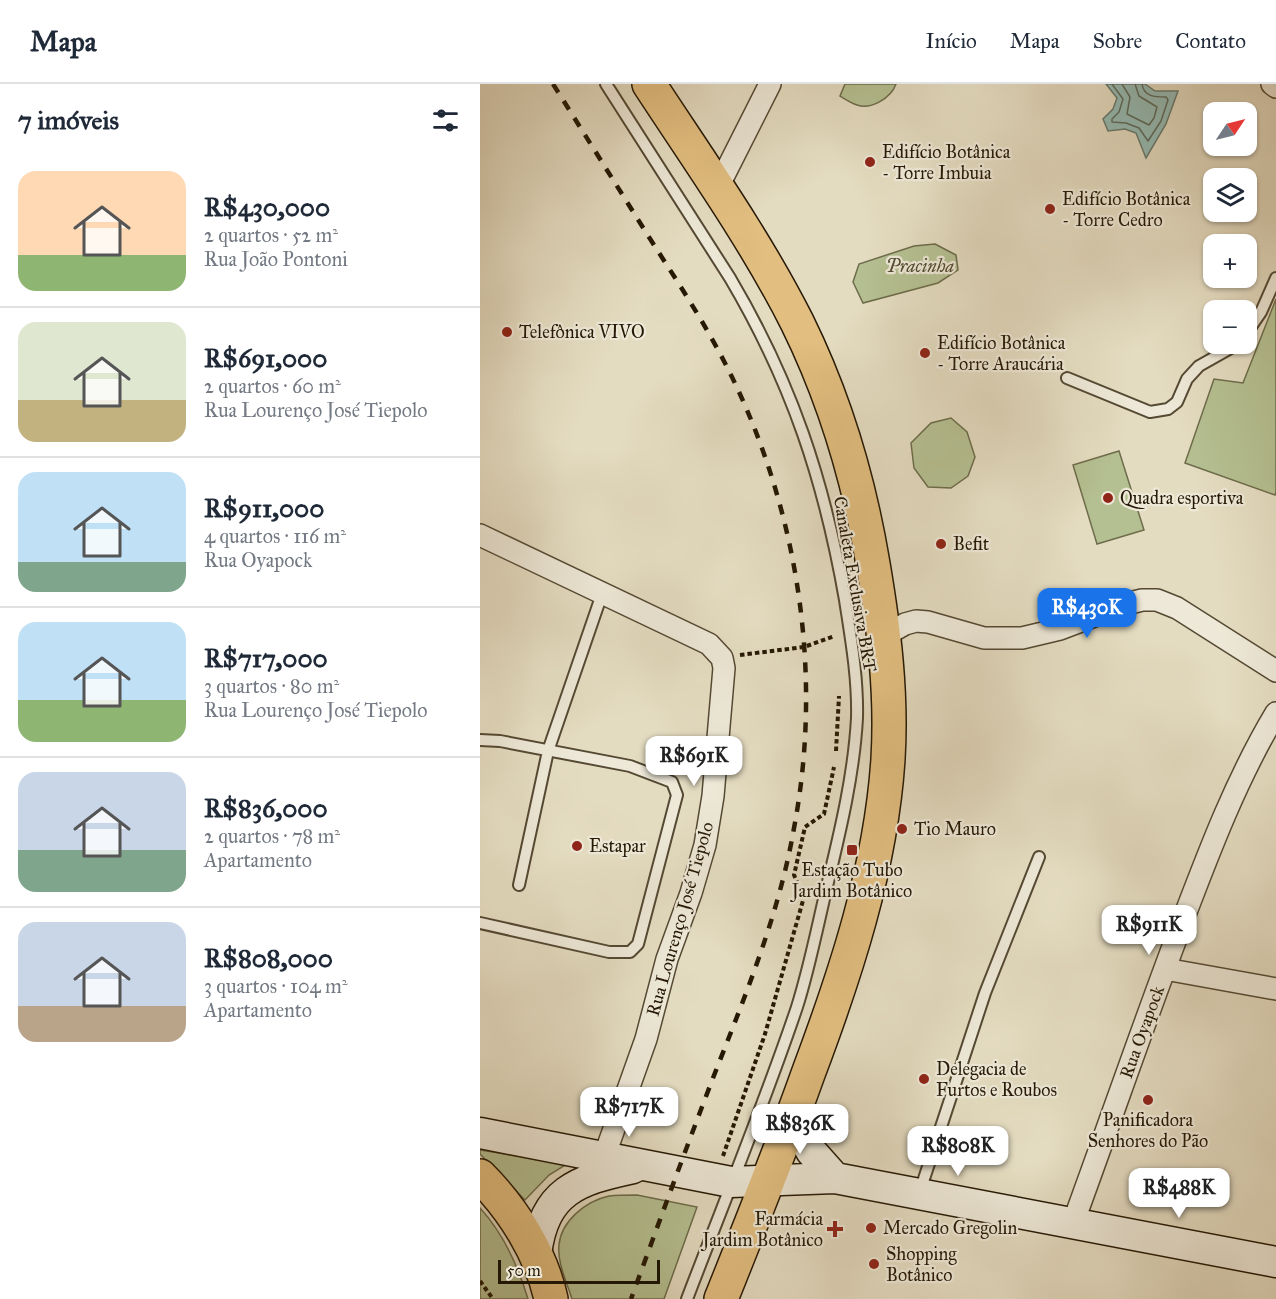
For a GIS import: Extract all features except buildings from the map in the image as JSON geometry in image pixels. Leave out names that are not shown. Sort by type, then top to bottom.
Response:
[{"type":"main road","points":[[649,84],[760,258],[797,322],[833,406],[858,488],[867,530],[889,677],[890,718],[887,771],[877,844],[868,885],[844,969],[793,1116],[769,1182],[721,1299]]},
{"type":"main road","points":[[793,1116],[811,1151],[835,1178]]},
{"type":"main road","points":[[480,1133],[645,1165],[725,1174],[769,1182],[835,1178],[1276,1262]]},
{"type":"main road","points":[[536,1254],[538,1234],[543,1219],[564,1193],[593,1178],[645,1165]]},
{"type":"main road","points":[[480,1176],[514,1217],[536,1254],[551,1299]]},
{"type":"street","points":[[717,189],[770,84]]},
{"type":"street","points":[[1272,84],[1276,87]]},
{"type":"street","points":[[480,536],[709,644],[722,658]]},
{"type":"street","points":[[884,636],[905,624],[916,621],[928,622],[984,638],[1022,638],[1060,629],[1126,604],[1142,600],[1157,600],[1178,608],[1276,671]]},
{"type":"street","name":"Rua Lourenço José Tiepolo","points":[[604,1157],[646,1039],[665,967],[705,845],[724,679],[722,658]]},
{"type":"street","name":"Rua Oyapock","points":[[1073,1223],[1165,969],[1227,809],[1252,756],[1276,713]]},
{"type":"street","points":[[1165,969],[1276,989]]},
{"type":"lane","name":"Canaleta Exclusiva BRT","points":[[606,84],[730,278],[754,320],[784,382],[799,418],[823,495],[841,577],[855,666],[857,718],[849,784],[837,845],[798,1004],[725,1174],[687,1299]]},
{"type":"lane","points":[[1257,318],[1276,278]]},
{"type":"lane","points":[[1067,378],[1150,412],[1168,409],[1177,402],[1186,379],[1199,366],[1220,354]]},
{"type":"lane","points":[[519,885],[548,751],[602,594]]},
{"type":"lane","points":[[480,740],[500,741],[630,766],[672,782],[677,795],[638,944],[630,952],[609,952],[480,923]]},
{"type":"lane","points":[[919,1194],[985,993],[1039,857]]},
{"type":"path","points":[[832,626],[835,648]]},
{"type":"path","points":[[722,658],[804,647],[834,636],[851,636]]},
{"type":"path","points":[[725,1174],[804,897],[794,875],[805,827],[824,814],[835,760],[839,695]]},
{"type":"path","points":[[480,1281],[493,1299]]},
{"type":"green space","points":[[845,84],[896,84],[890,94],[880,102],[862,106],[840,96]]},
{"type":"green space","name":"Pracinha","points":[[935,244],[956,255],[958,270],[938,283],[863,303],[853,282],[859,264],[914,246]]},
{"type":"green space","points":[[1276,299],[1275,495],[1185,463],[1214,379],[1243,383],[1254,354],[1257,354],[1257,347]]},
{"type":"green space","points":[[951,418],[967,432],[975,457],[968,476],[951,488],[928,487],[914,468],[911,443],[931,423]]},
{"type":"green space","name":"Quadra esportiva","points":[[1119,451],[1144,530],[1097,544],[1073,465]]},
{"type":"green space","points":[[480,1150],[567,1164],[549,1175],[525,1200],[480,1154]]},
{"type":"green space","points":[[637,1195],[697,1207],[664,1299],[572,1299],[559,1259],[559,1245],[564,1228],[576,1213],[592,1202],[609,1196]]},
{"type":"green space","points":[[480,1208],[496,1228],[509,1250],[528,1299],[480,1299]]},
{"type":"water","points":[[1106,84],[1145,84],[1155,91],[1178,91],[1166,124],[1146,158],[1136,133],[1125,129],[1108,131],[1103,119],[1113,109],[1117,98]]},
{"type":"railway","points":[[553,84],[694,309],[731,375],[774,483],[799,597],[805,655],[806,713],[802,771],[794,828],[780,892],[749,986],[631,1299]]},
{"type":"place","name":"Edifício Botânica - Torre Imbuia","points":[[870,162]]},
{"type":"place","name":"Edifício Botânica - Torre Cedro","points":[[1050,209]]},
{"type":"place","name":"Telefônica VIVO","points":[[507,332]]},
{"type":"place","name":"Edifício Botânica - Torre Araucária","points":[[925,353]]},
{"type":"place","name":"Quadra esportiva","points":[[1108,498]]},
{"type":"place","name":"Befit","points":[[941,544]]},
{"type":"place","name":"Tio Mauro","points":[[902,829]]},
{"type":"place","name":"Estapar","points":[[577,846]]},
{"type":"place","name":"Estação Tubo Jardim Botânico","points":[[852,850]]},
{"type":"place","name":"Delegacia de Furtos e Roubos","points":[[924,1079]]},
{"type":"place","name":"Panificadora Senhores do Pão","points":[[1148,1100]]},
{"type":"place","name":"Mercado Gregolin","points":[[871,1228]]},
{"type":"place","name":"Farmácia Jardim Botânico","points":[[835,1229]]},
{"type":"place","name":"Shopping Botânico","points":[[874,1264]]}]
